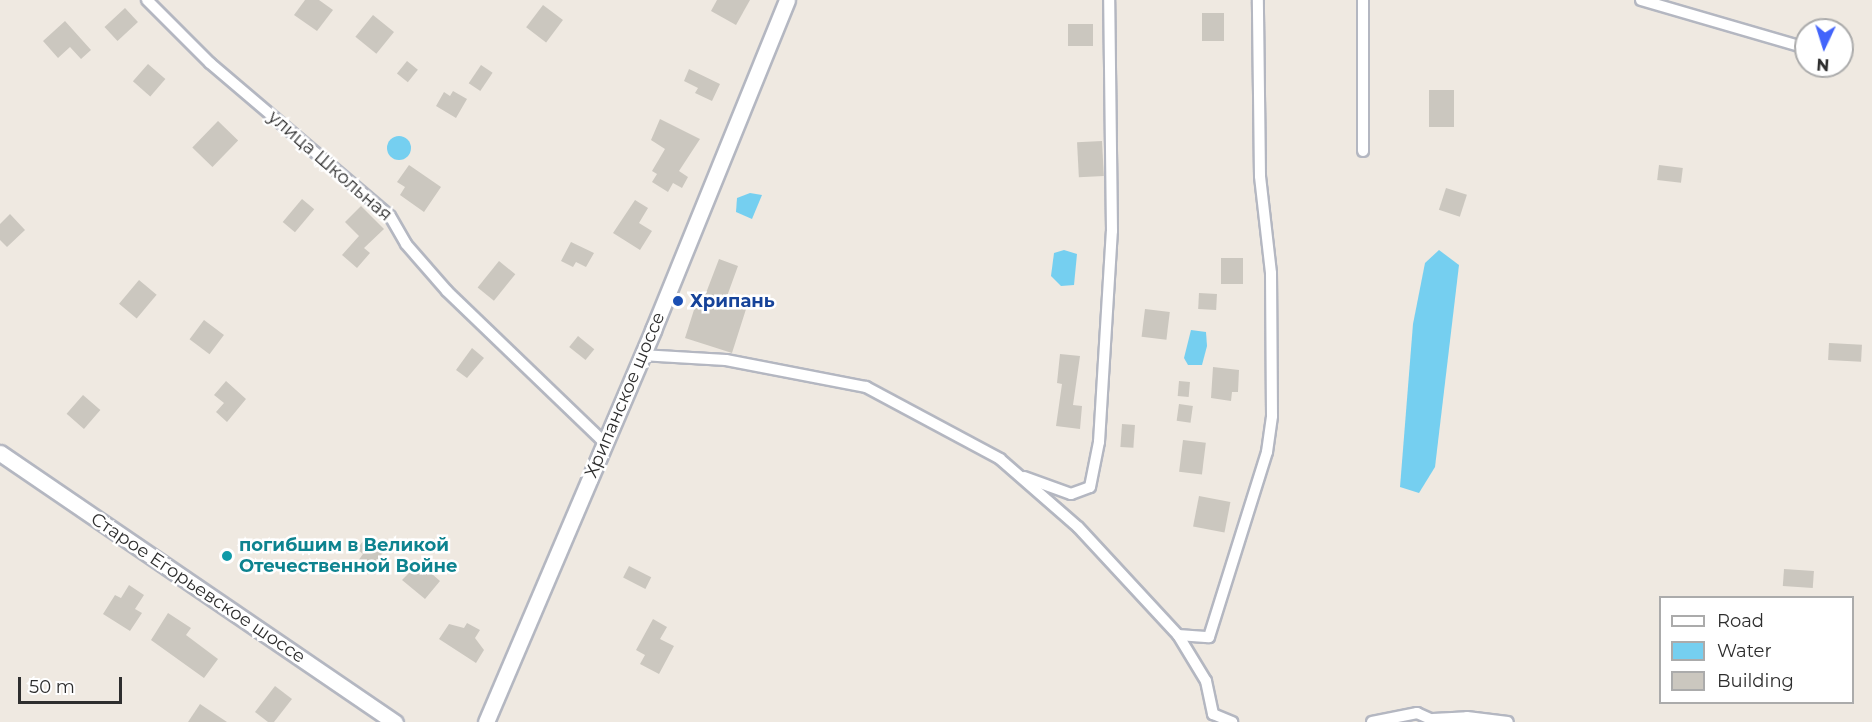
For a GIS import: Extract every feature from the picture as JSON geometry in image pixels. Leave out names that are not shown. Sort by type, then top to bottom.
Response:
[{"type":"main road","name":"Хрипанское шоссе","points":[[486,722],[605,443],[787,0]]},
{"type":"main road","name":"Старое Егорьевское шоссе","points":[[0,453],[395,722]]},
{"type":"street","name":"улица Школьная","points":[[147,0],[210,63],[390,216],[406,244],[447,291],[605,443]]},
{"type":"street","points":[[1018,475],[1071,494],[1090,487],[1099,442],[1109,313],[1112,231],[1109,0]]},
{"type":"street","points":[[1179,635],[1209,637],[1267,452],[1272,416],[1270,273],[1260,176],[1258,0]]},
{"type":"street","points":[[1363,0],[1363,151]]},
{"type":"street","points":[[1641,0],[1794,45]]},
{"type":"street","points":[[641,355],[726,360],[866,387],[1000,459],[1078,527],[1179,635],[1206,681],[1213,714],[1232,722]]},
{"type":"street","points":[[1372,722],[1417,713],[1436,720],[1467,717],[1509,722]]},
{"type":"water","points":[[399,136],[404,137],[410,143],[410,153],[404,159],[399,160],[394,159],[388,153],[387,148],[388,143],[394,137]]},
{"type":"water","points":[[750,193],[762,195],[752,219],[736,212],[737,198]]},
{"type":"water","points":[[1064,250],[1077,254],[1074,285],[1061,286],[1051,276],[1054,253]]},
{"type":"water","points":[[1439,250],[1459,265],[1435,467],[1419,493],[1400,487],[1413,324],[1425,263]]},
{"type":"water","points":[[1191,330],[1206,332],[1207,346],[1202,365],[1188,365],[1184,358]]},
{"type":"building","points":[[305,0],[319,0],[333,10],[317,31],[294,15]]},
{"type":"building","points":[[717,0],[750,0],[736,25],[711,11]]},
{"type":"building","points":[[543,5],[563,20],[546,42],[526,27]]},
{"type":"building","points":[[125,8],[138,22],[117,41],[105,27]]},
{"type":"building","points":[[1202,13],[1224,13],[1224,41],[1202,41]]},
{"type":"building","points":[[373,15],[394,32],[376,54],[355,37]]},
{"type":"building","points":[[65,21],[91,50],[81,59],[70,47],[58,58],[43,41]]},
{"type":"building","points":[[1068,24],[1093,24],[1093,46],[1068,46]]},
{"type":"building","points":[[407,61],[418,70],[408,82],[397,73]]},
{"type":"building","points":[[148,64],[165,79],[150,96],[133,81]]},
{"type":"building","points":[[481,65],[493,73],[480,91],[469,83]]},
{"type":"building","points":[[689,69],[720,84],[712,101],[695,93],[698,88],[684,81]]},
{"type":"building","points":[[1429,90],[1454,90],[1454,127],[1429,127]]},
{"type":"building","points":[[453,91],[467,99],[456,118],[436,106],[444,92],[450,96]]},
{"type":"building","points":[[660,119],[700,139],[679,171],[688,177],[682,188],[673,183],[668,192],[652,182],[657,174],[652,171],[665,149],[651,140]]},
{"type":"building","points":[[218,121],[238,140],[212,167],[192,148]]},
{"type":"building","points":[[1102,141],[1104,176],[1079,177],[1077,142]]},
{"type":"building","points":[[409,165],[441,187],[424,212],[400,195],[405,187],[397,182]]},
{"type":"building","points":[[1659,165],[1683,168],[1681,183],[1657,180]]},
{"type":"building","points":[[1446,188],[1467,195],[1460,217],[1439,210]]},
{"type":"building","points":[[302,199],[314,209],[295,232],[283,222]]},
{"type":"building","points":[[635,200],[648,208],[639,223],[652,231],[640,250],[613,233]]},
{"type":"building","points":[[361,206],[384,229],[364,248],[370,253],[357,268],[342,255],[359,236],[345,222]]},
{"type":"building","points":[[10,214],[25,230],[7,247],[0,240],[0,224]]},
{"type":"building","points":[[571,242],[594,253],[586,267],[576,262],[573,267],[561,261]]},
{"type":"building","points":[[1221,258],[1243,258],[1243,284],[1221,284]]},
{"type":"building","points":[[719,259],[738,266],[726,299],[747,306],[732,353],[685,338],[700,291],[706,293]]},
{"type":"building","points":[[499,261],[515,274],[494,301],[478,287]]},
{"type":"building","points":[[139,280],[157,295],[137,319],[119,304]]},
{"type":"building","points":[[1199,293],[1217,294],[1216,310],[1198,309]]},
{"type":"building","points":[[1145,309],[1170,312],[1166,340],[1142,337]]},
{"type":"building","points":[[204,320],[224,335],[210,354],[190,339]]},
{"type":"building","points":[[578,336],[594,349],[586,360],[569,347]]},
{"type":"building","points":[[1829,343],[1862,345],[1861,362],[1828,360]]},
{"type":"building","points":[[472,348],[484,358],[467,378],[456,370]]},
{"type":"building","points":[[1060,354],[1080,356],[1073,405],[1082,406],[1080,429],[1056,426],[1062,384],[1057,383]]},
{"type":"building","points":[[1213,367],[1239,370],[1238,392],[1232,392],[1231,401],[1211,398]]},
{"type":"building","points":[[226,381],[246,399],[227,422],[216,412],[224,403],[214,395]]},
{"type":"building","points":[[1179,381],[1190,382],[1189,397],[1178,396]]},
{"type":"building","points":[[83,395],[100,410],[84,429],[67,414]]},
{"type":"building","points":[[1179,404],[1193,406],[1190,423],[1177,421]]},
{"type":"building","points":[[1122,424],[1135,425],[1133,448],[1120,447]]},
{"type":"building","points":[[1183,440],[1206,443],[1202,475],[1179,472]]},
{"type":"building","points":[[1199,496],[1230,502],[1224,533],[1193,526]]},
{"type":"building","points":[[367,536],[385,550],[367,574],[355,565],[363,554],[357,549]]},
{"type":"building","points":[[423,559],[435,569],[432,574],[440,581],[425,599],[402,580]]},
{"type":"building","points":[[629,566],[651,577],[645,589],[623,578]]},
{"type":"building","points":[[1784,569],[1814,571],[1813,588],[1783,586]]},
{"type":"building","points":[[129,585],[144,595],[135,609],[142,613],[130,631],[103,614],[115,595],[121,598]]},
{"type":"building","points":[[168,613],[191,628],[186,635],[218,659],[204,678],[151,640]]},
{"type":"building","points":[[653,619],[667,627],[660,639],[674,646],[659,674],[640,664],[645,655],[636,650]]},
{"type":"building","points":[[467,623],[480,630],[475,638],[484,650],[476,663],[439,639],[449,624],[464,628]]},
{"type":"building","points":[[275,686],[292,699],[274,722],[268,722],[255,712]]},
{"type":"building","points":[[200,704],[227,722],[188,722]]},
{"type":"place","name":"Хрипань","points":[[678,301]]},
{"type":"place","name":"погибшим в Великой Отечественной Войне","points":[[227,556]]}]
